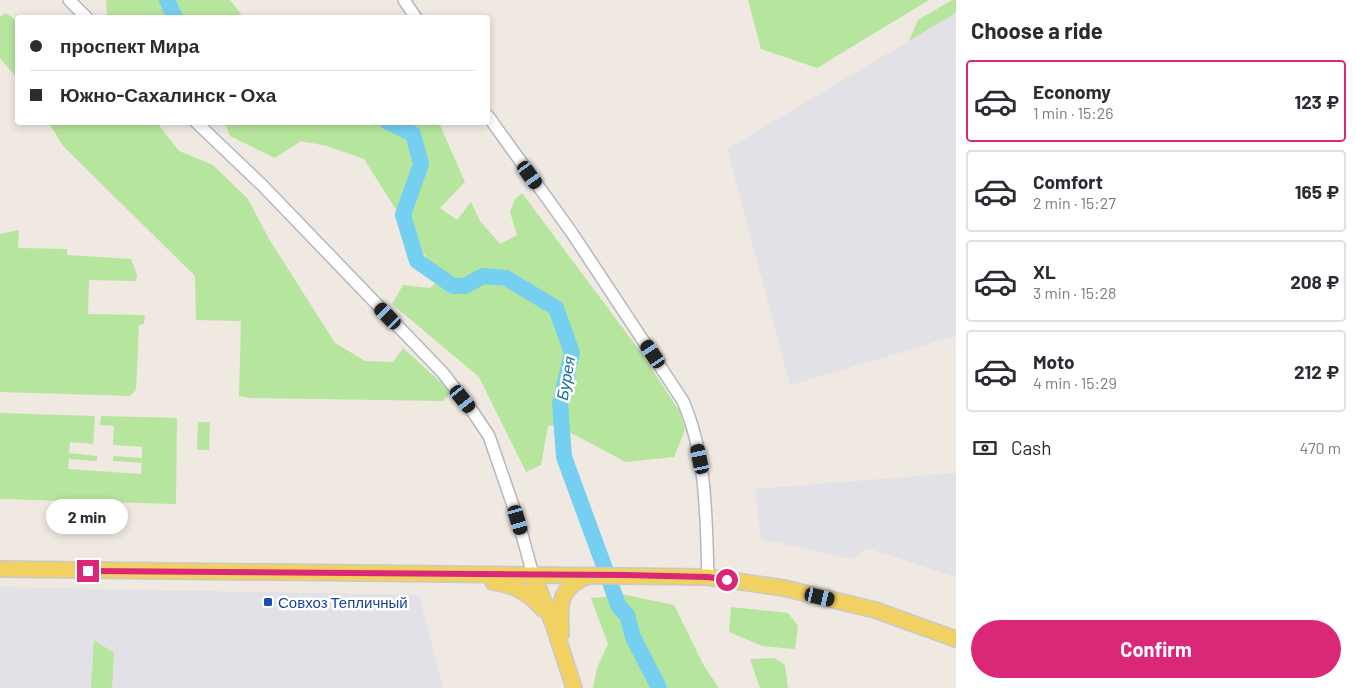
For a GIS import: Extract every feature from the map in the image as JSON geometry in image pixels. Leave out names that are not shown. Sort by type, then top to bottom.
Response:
[{"type":"main road","points":[[0,569],[392,575],[708,577],[784,588],[875,610],[956,639]]},
{"type":"main road","points":[[449,575],[518,588],[531,595],[552,621]]},
{"type":"main road","points":[[562,651],[560,609],[564,592],[574,582],[592,575]]},
{"type":"main road","points":[[533,576],[552,621],[574,688]]},
{"type":"street","points":[[69,0],[84,15]]},
{"type":"street","points":[[404,0],[414,15]]},
{"type":"street","points":[[490,119],[572,233],[682,401],[692,422],[700,459],[708,577]]},
{"type":"street","points":[[199,125],[263,186],[443,373],[473,412],[489,436],[518,520],[533,576]]},
{"type":"shaded area","points":[[956,13],[956,336],[790,385],[727,149]]},
{"type":"shaded area","points":[[956,473],[956,577],[866,548],[853,559],[761,539],[755,489]]},
{"type":"shaded area","points":[[0,587],[419,595],[443,688],[0,688]]},
{"type":"green space","points":[[106,0],[230,0],[241,15],[107,15]]},
{"type":"green space","points":[[748,0],[929,0],[817,68],[761,49]]},
{"type":"green space","points":[[952,0],[956,0],[956,13],[909,41],[918,20]]},
{"type":"green space","points":[[6,13],[15,20],[15,76],[0,58],[0,17]]},
{"type":"green space","points":[[50,125],[159,125],[179,151],[213,165],[248,199],[269,239],[335,343],[365,361],[393,362],[403,348],[446,387],[449,394],[443,401],[250,398],[239,396],[241,321],[196,320],[195,276],[63,146]]},
{"type":"green space","points":[[226,125],[440,125],[465,182],[440,208],[457,220],[471,202],[480,221],[500,244],[517,235],[510,212],[515,199],[522,193],[642,354],[680,412],[685,430],[674,457],[626,462],[556,425],[548,426],[541,465],[526,472],[479,377],[392,304],[403,285],[430,288],[440,279],[364,159],[327,146],[301,141],[275,158],[230,136]]},
{"type":"green space","points":[[19,230],[18,248],[67,249],[67,255],[131,259],[137,275],[136,281],[89,280],[88,314],[145,315],[144,324],[139,325],[136,390],[130,396],[0,392],[0,234]]},
{"type":"green space","points":[[0,413],[95,416],[93,444],[70,442],[69,453],[97,456],[97,461],[69,459],[68,469],[141,474],[142,463],[113,461],[113,456],[142,458],[142,447],[113,445],[114,426],[100,425],[101,416],[177,418],[176,504],[0,499]]},
{"type":"green space","points":[[198,422],[210,422],[209,450],[197,450]]},
{"type":"green space","points":[[626,595],[674,605],[704,666],[719,688],[593,688],[597,668],[608,644],[591,598]]},
{"type":"green space","points":[[731,607],[788,613],[798,626],[795,649],[762,646],[729,632]]},
{"type":"green space","points":[[94,640],[114,653],[112,688],[91,688]]},
{"type":"green space","points":[[774,658],[785,665],[788,688],[761,688],[759,686],[750,659]]},
{"type":"waterway","name":"Бурея","points":[[167,0],[174,15]]},
{"type":"waterway","name":"Бурея","points":[[394,125],[413,134],[421,164],[403,215],[417,261],[453,286],[465,286],[483,276],[506,278],[556,308],[572,353],[560,404],[564,457],[619,607],[627,615],[633,637],[659,688]]},
{"type":"place","name":"Совхоз Тепличный","points":[[268,602]]},
{"type":"route","points":[[88,571],[392,575],[625,575],[708,577],[727,580]]}]
